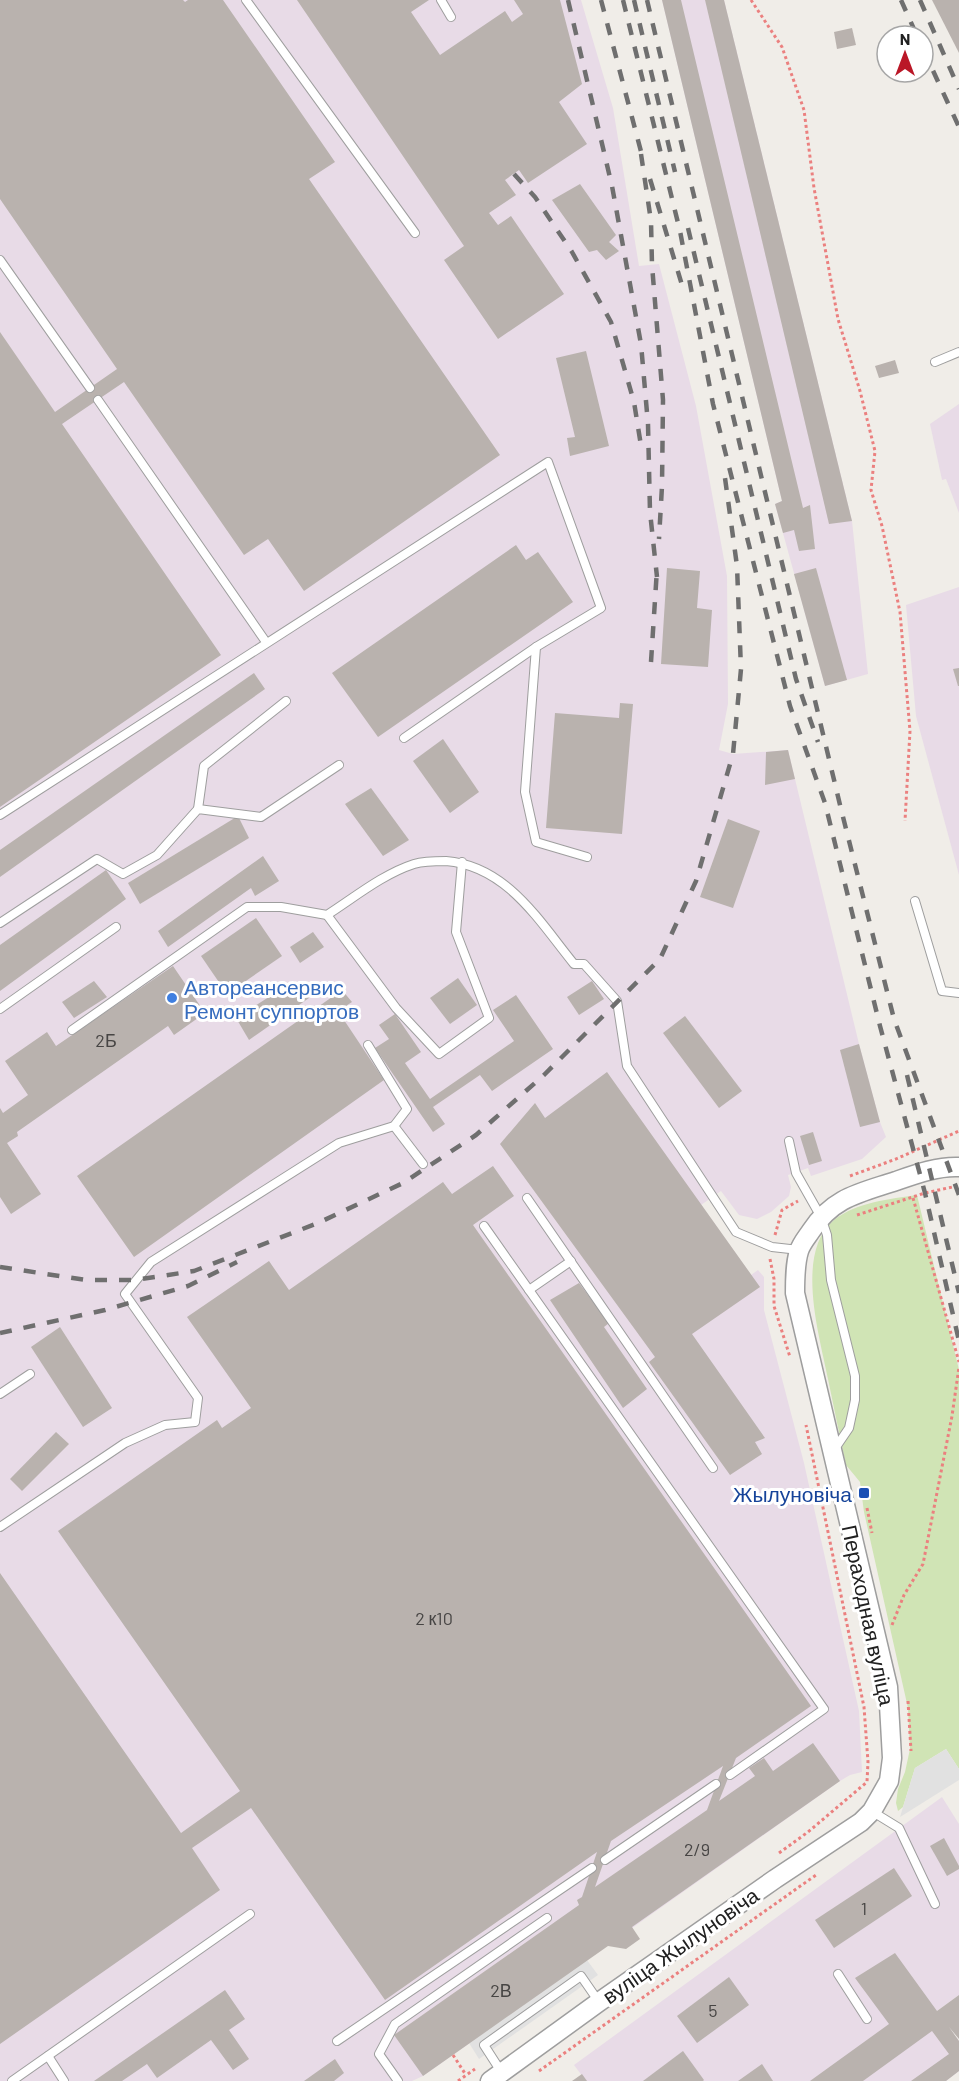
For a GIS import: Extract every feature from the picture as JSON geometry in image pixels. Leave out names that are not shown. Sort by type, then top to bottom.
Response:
[{"type":"street","name":"Пераходная вуліца","points":[[872,1811],[889,1781],[892,1758],[888,1687],[795,1293],[799,1250],[833,1205],[855,1193],[947,1166],[959,1167]]},
{"type":"street","name":"вуліца Жылуновіча","points":[[496,2077],[775,1879],[861,1822],[872,1811]]},
{"type":"lane","points":[[246,0],[415,232]]},
{"type":"lane","points":[[441,0],[452,17]]},
{"type":"lane","points":[[0,260],[90,388]]},
{"type":"lane","points":[[935,362],[959,352]]},
{"type":"lane","points":[[98,400],[266,642]]},
{"type":"lane","points":[[0,815],[548,462],[601,608],[536,647],[404,738]]},
{"type":"lane","points":[[536,647],[525,792],[536,842],[587,857]]},
{"type":"lane","points":[[0,923],[97,859],[123,874],[157,855],[198,809],[204,766],[286,700]]},
{"type":"lane","points":[[198,809],[261,817],[339,765]]},
{"type":"lane","points":[[327,915],[396,1008],[439,1054],[489,1018],[456,932],[462,862]]},
{"type":"lane","points":[[72,1030],[247,907],[281,907],[327,915],[392,873],[417,863],[462,862],[485,870],[510,888],[574,964],[584,964],[617,1001],[627,1066],[736,1232],[772,1247],[799,1250]]},
{"type":"lane","points":[[915,901],[942,991],[959,993]]},
{"type":"lane","points":[[0,1009],[116,927]]},
{"type":"lane","points":[[0,1527],[125,1443],[165,1425],[195,1422],[198,1398],[125,1294],[151,1262],[339,1143],[394,1126],[407,1109],[368,1045]]},
{"type":"lane","points":[[394,1126],[423,1164]]},
{"type":"lane","points":[[789,1141],[796,1173],[821,1218],[827,1235],[831,1280],[855,1376],[855,1400],[849,1428],[833,1451]]},
{"type":"lane","points":[[527,1198],[713,1468]]},
{"type":"lane","points":[[484,1226],[824,1709],[730,1775]]},
{"type":"lane","points":[[529,1290],[571,1262]]},
{"type":"lane","points":[[0,1394],[30,1374]]},
{"type":"lane","points":[[605,1860],[716,1784]]},
{"type":"lane","points":[[872,1811],[899,1828],[935,1904]]},
{"type":"lane","points":[[338,2041],[592,1868]]},
{"type":"lane","points":[[12,2081],[250,1914]]},
{"type":"lane","points":[[398,2081],[379,2054],[395,2024],[547,1918]]},
{"type":"lane","points":[[838,1974],[867,2019]]},
{"type":"lane","points":[[496,2077],[484,2045],[581,1976],[599,2002]]},
{"type":"lane","points":[[48,2056],[64,2081]]},
{"type":"path","points":[[751,0],[782,47],[804,110],[814,188],[838,319],[860,391],[874,451],[871,490],[882,526],[900,612],[908,707],[910,731],[905,821]]},
{"type":"path","points":[[855,1215],[959,1185]]},
{"type":"path","points":[[891,1627],[904,1595],[923,1564],[948,1439],[959,1364],[913,1198]]},
{"type":"path","points":[[834,1809],[850,1797]]},
{"type":"path","points":[[540,2071],[824,1869]]},
{"type":"path","points":[[453,2055],[466,2075]]},
{"type":"shaded area","points":[[0,0],[581,0],[613,108],[639,266],[659,264],[696,406],[727,576],[728,704],[719,750],[733,754],[788,750],[859,1044],[886,1137],[862,1159],[811,1176],[808,1168],[788,1175],[791,1187],[789,1196],[771,1212],[757,1219],[739,1215],[721,1191],[701,1205],[751,1275],[758,1270],[764,1277],[764,1310],[804,1463],[859,1711],[862,1772],[840,1781],[423,2076],[412,2081],[0,2081]]},
{"type":"shaded area","points":[[662,0],[724,0],[852,521],[868,674],[825,686],[775,504],[782,501]]},
{"type":"shaded area","points":[[959,404],[959,513],[946,479],[942,480],[930,424]]},
{"type":"shaded area","points":[[959,587],[959,875],[916,716],[906,605]]},
{"type":"shaded area","points":[[946,1749],[959,1769],[959,1780],[900,1817],[915,1768]]},
{"type":"shaded area","points":[[942,1797],[959,1824],[959,1995],[937,2011],[959,2041],[959,2071],[946,2081],[586,2081],[574,2065]]},
{"type":"shaded area","points":[[587,1960],[598,1975],[479,2059],[469,2043]]},
{"type":"green space","points":[[917,1195],[959,1370],[959,1769],[946,1749],[915,1768],[903,1807],[898,1811],[896,1803],[898,1789],[905,1772],[910,1749],[908,1708],[864,1512],[860,1482],[846,1465],[816,1319],[812,1274],[815,1253],[822,1235],[834,1220],[863,1205]]},
{"type":"building","points":[[0,0],[183,0],[185,2],[188,0],[223,0],[335,162],[309,179],[500,455],[304,591],[268,539],[244,555],[124,382],[62,424],[221,655],[0,807],[0,332],[55,412],[117,369],[0,199]]},
{"type":"building","points":[[297,0],[429,0],[411,12],[440,55],[505,11],[512,22],[523,14],[514,0],[560,0],[582,84],[559,102],[587,144],[528,183],[519,170],[505,180],[516,195],[489,213],[498,225],[511,216],[564,294],[498,339],[444,260],[464,246]]},
{"type":"building","points":[[662,0],[681,0],[803,508],[810,505],[815,549],[799,551],[794,530],[783,533],[775,504],[782,501]]},
{"type":"building","points":[[705,0],[724,0],[852,521],[829,524]]},
{"type":"building","points":[[932,0],[959,0],[959,53]]},
{"type":"building","points":[[852,28],[856,45],[837,49],[834,32]]},
{"type":"building","points":[[580,184],[616,235],[609,242],[619,251],[606,260],[597,250],[589,252],[552,200]]},
{"type":"building","points":[[586,351],[609,446],[570,456],[567,438],[575,437],[556,358]]},
{"type":"building","points":[[895,360],[899,373],[879,378],[875,366]]},
{"type":"building","points":[[516,545],[526,560],[538,552],[573,602],[378,737],[332,673]]},
{"type":"building","points":[[667,568],[700,571],[697,608],[712,610],[708,667],[661,664]]},
{"type":"building","points":[[816,568],[847,680],[825,686],[794,574]]},
{"type":"building","points":[[959,668],[959,686],[958,686],[953,669]]},
{"type":"building","points":[[254,673],[265,689],[0,877],[0,850]]},
{"type":"building","points":[[620,703],[633,704],[622,834],[546,828],[555,713],[619,718]]},
{"type":"building","points":[[443,739],[479,792],[450,813],[413,761]]},
{"type":"building","points":[[788,750],[795,779],[765,785],[766,752]]},
{"type":"building","points":[[371,788],[409,840],[383,856],[345,804]]},
{"type":"building","points":[[238,816],[249,838],[140,904],[128,883]]},
{"type":"building","points":[[728,819],[760,831],[733,908],[700,897]]},
{"type":"building","points":[[263,856],[279,881],[255,896],[251,888],[168,947],[158,931]]},
{"type":"building","points":[[106,870],[126,899],[0,991],[0,945]]},
{"type":"building","points":[[256,918],[282,956],[227,994],[201,956]]},
{"type":"building","points":[[313,932],[324,947],[300,963],[290,947]]},
{"type":"building","points":[[173,966],[205,1013],[174,1035],[168,1026],[17,1132],[18,1136],[7,1143],[41,1194],[11,1214],[0,1197],[0,1108],[3,1113],[28,1095],[5,1061],[47,1032],[56,1046]]},
{"type":"building","points":[[458,978],[477,1005],[450,1024],[430,998]]},
{"type":"building","points":[[94,981],[107,997],[74,1018],[62,1002]]},
{"type":"building","points":[[294,981],[309,998],[249,1040],[236,1018]]},
{"type":"building","points":[[592,981],[604,999],[579,1015],[567,997]]},
{"type":"building","points":[[342,990],[352,1002],[338,1011],[384,1080],[134,1257],[77,1176]]},
{"type":"building","points":[[516,995],[553,1049],[492,1091],[480,1075],[433,1107],[445,1124],[433,1132],[375,1048],[389,1039],[379,1025],[395,1014],[421,1052],[405,1063],[430,1099],[514,1041],[493,1010]]},
{"type":"building","points":[[685,1016],[742,1091],[719,1108],[663,1033]]},
{"type":"building","points":[[859,1044],[880,1122],[860,1127],[840,1050]]},
{"type":"building","points":[[607,1072],[760,1287],[692,1334],[765,1438],[755,1442],[762,1454],[730,1475],[649,1362],[655,1357],[500,1144],[535,1103],[545,1118]]},
{"type":"building","points":[[813,1132],[822,1161],[809,1165],[800,1136]]},
{"type":"building","points":[[493,1166],[514,1196],[473,1225],[811,1706],[736,1758],[719,1801],[755,1776],[749,1768],[764,1758],[773,1771],[813,1743],[840,1781],[632,1927],[640,1939],[626,1949],[608,1946],[423,2076],[394,2035],[579,1905],[577,1900],[582,1897],[597,1852],[385,2000],[251,1808],[192,1848],[220,1890],[0,2044],[0,1573],[181,1833],[240,1791],[58,1531],[217,1420],[222,1428],[251,1408],[187,1317],[269,1261],[289,1290],[443,1182],[452,1194]],"holes":[[[723,1766],[707,1810],[595,1887],[611,1841]]]},
{"type":"building","points":[[579,1283],[609,1323],[604,1327],[647,1389],[623,1408],[550,1300]]},
{"type":"building","points":[[60,1327],[112,1408],[83,1427],[31,1347]]},
{"type":"building","points":[[56,1432],[69,1444],[22,1491],[10,1479]]},
{"type":"building","points":[[944,1838],[959,1866],[959,1869],[947,1876],[930,1846]]},
{"type":"building","points":[[894,1868],[912,1896],[834,1948],[815,1920]]},
{"type":"building","points":[[895,1953],[937,2011],[959,1995],[959,2039],[949,2027],[959,2041],[959,2071],[946,2081],[911,2081],[949,2054],[932,2031],[863,2081],[810,2081],[889,2024],[855,1978]]},
{"type":"building","points":[[729,1977],[749,2005],[697,2043],[677,2016]]},
{"type":"building","points":[[225,1990],[245,2019],[229,2030],[249,2059],[233,2070],[211,2040],[157,2078],[147,2064],[122,2081],[94,2081]]},
{"type":"building","points":[[683,2051],[703,2081],[643,2081]]},
{"type":"building","points":[[335,2059],[344,2073],[334,2081],[304,2081]]},
{"type":"building","points":[[762,2064],[773,2081],[738,2081]]},
{"type":"building","points":[[582,2074],[587,2081],[572,2081]]},
{"type":"railway","points":[[568,0],[612,186],[641,344],[648,424],[650,512],[657,577]]},
{"type":"railway","points":[[601,0],[643,159]]},
{"type":"railway","points":[[623,0],[680,231],[713,404],[790,706],[825,803],[880,1026],[925,1193],[959,1341]]},
{"type":"railway","points":[[634,0],[675,172]]},
{"type":"railway","points":[[647,0],[841,809],[894,1019],[959,1195]]},
{"type":"railway","points":[[901,0],[912,24]]},
{"type":"railway","points":[[920,0],[959,89]]},
{"type":"railway","points":[[935,75],[959,127]]},
{"type":"railway","points":[[641,154],[651,221],[652,265],[663,400],[659,539]]},
{"type":"railway","points":[[514,174],[535,197],[572,252],[611,322],[634,402],[642,452]]},
{"type":"railway","points":[[650,179],[682,285]]},
{"type":"railway","points":[[688,228],[796,679],[818,742]]},
{"type":"railway","points":[[0,1267],[86,1280],[135,1280],[194,1271],[318,1223],[403,1183],[476,1135],[544,1075],[660,959],[696,881],[733,754],[741,669],[737,566],[725,478]]},
{"type":"railway","points":[[651,662],[657,569]]},
{"type":"railway","points":[[907,1075],[959,1293]]},
{"type":"railway","points":[[0,1333],[105,1310],[188,1286],[237,1262]]},
{"type":"place","name":"Автореансервис Ремонт суппортов","points":[[172,998]]},
{"type":"place","name":"Жылуновіча","points":[[864,1493]]}]
